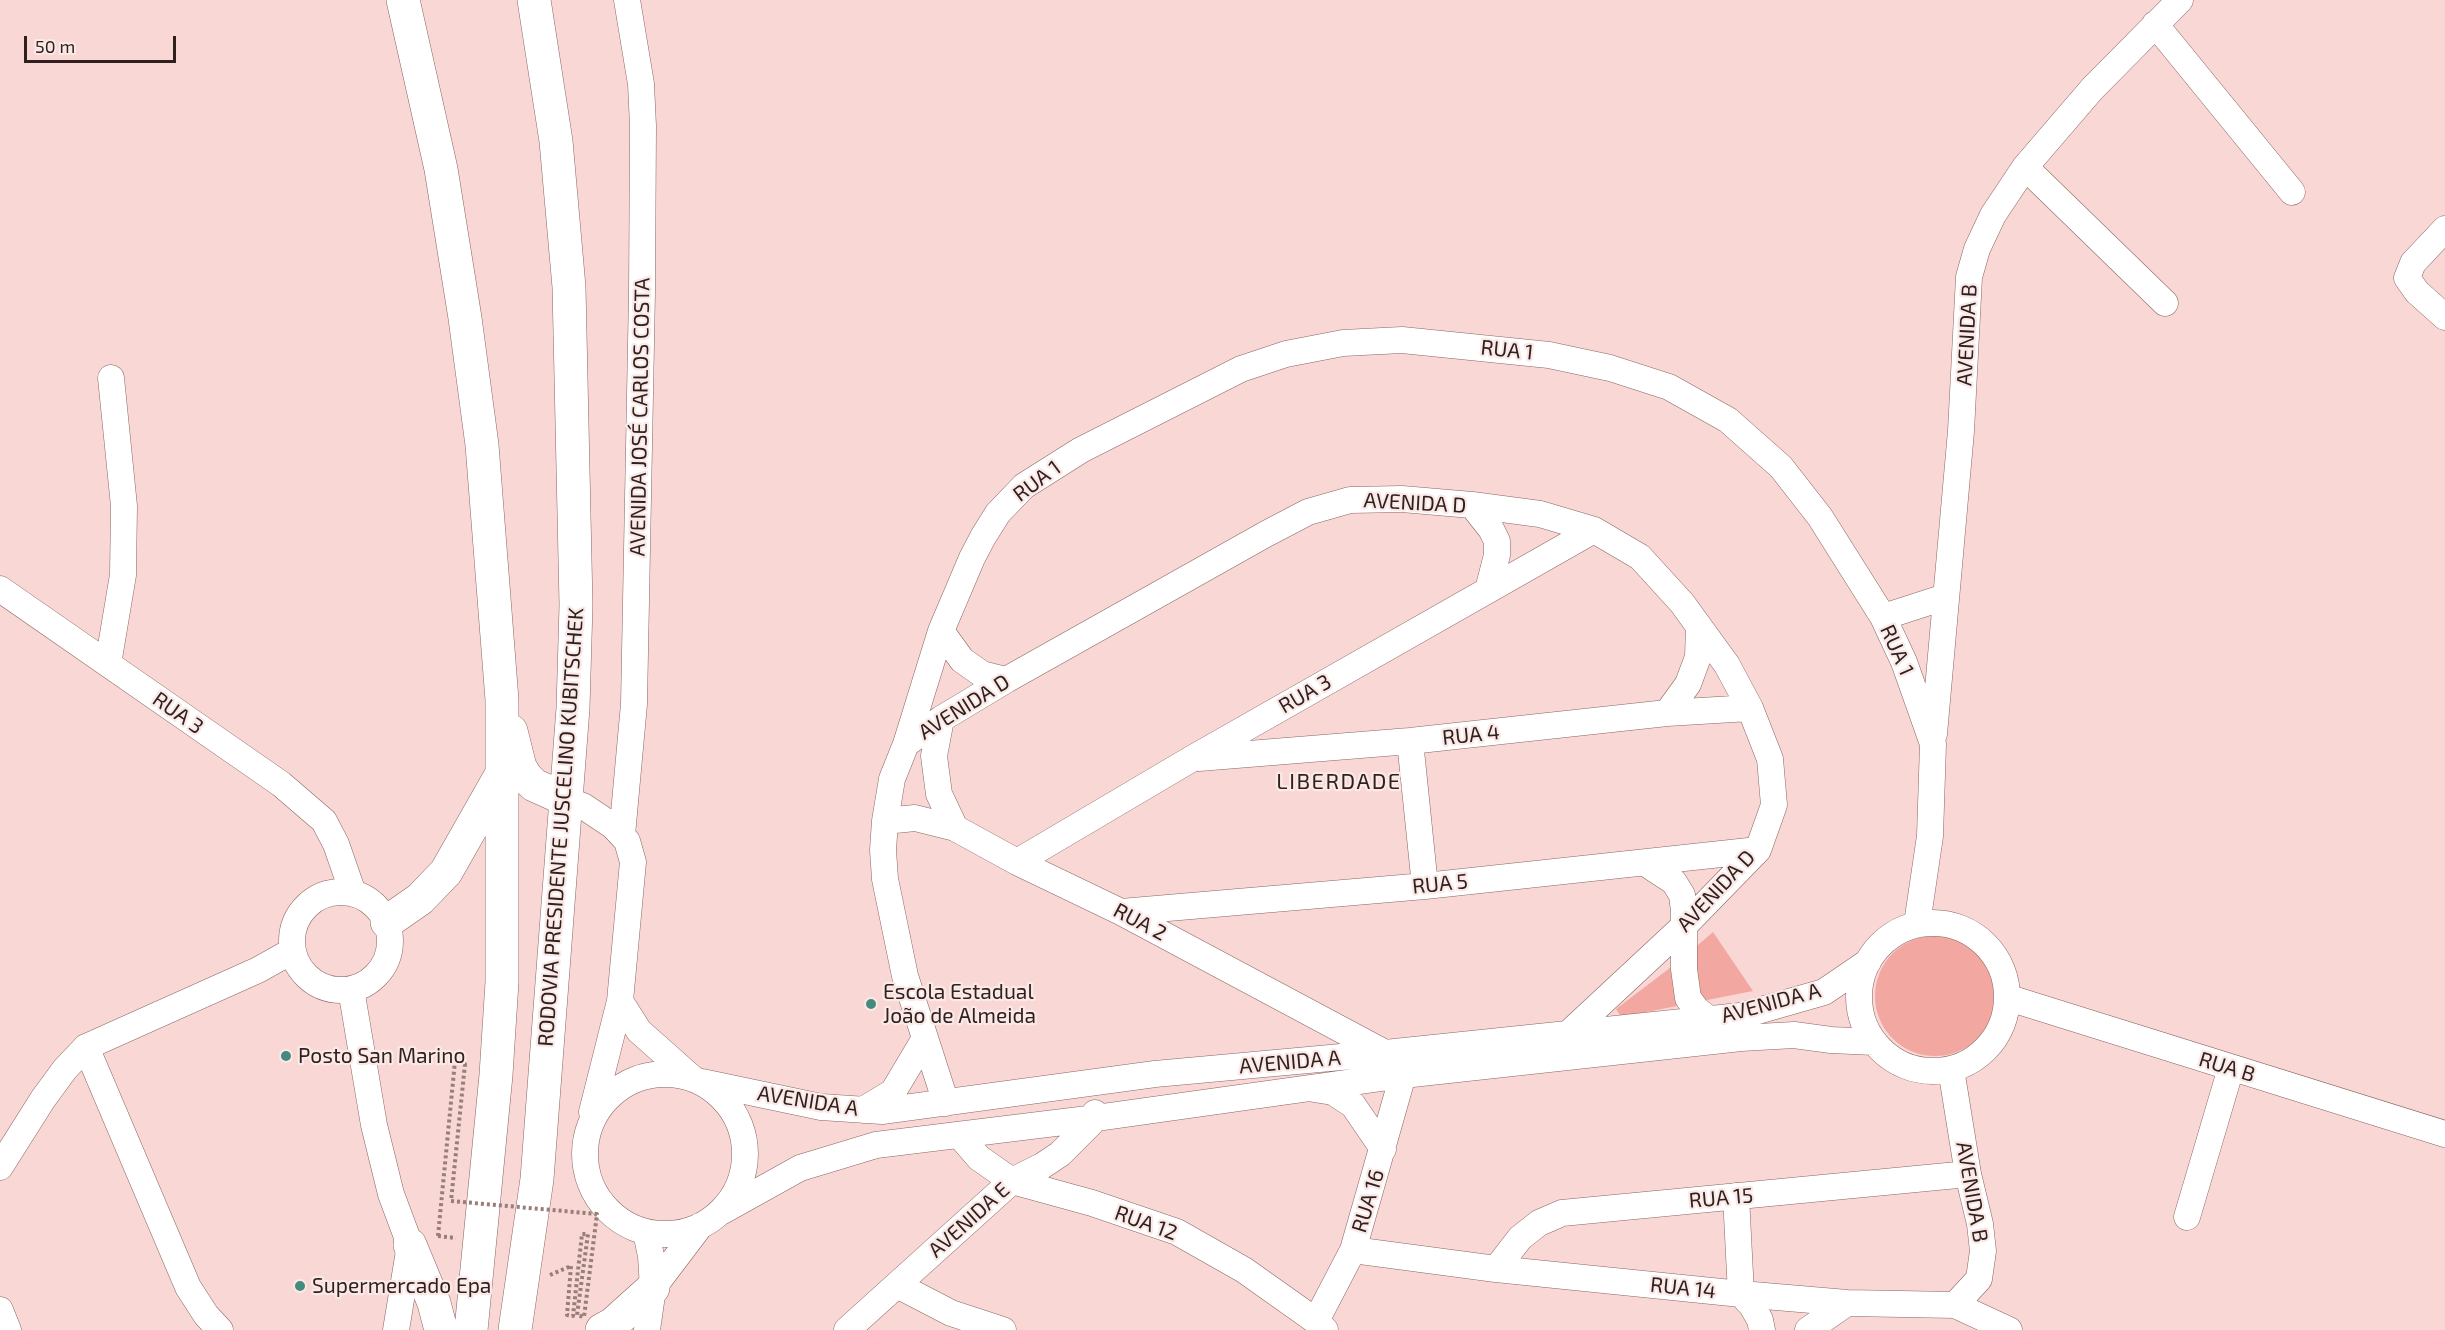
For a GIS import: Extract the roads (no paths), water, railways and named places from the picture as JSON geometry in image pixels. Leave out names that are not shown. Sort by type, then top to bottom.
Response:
[{"type":"highway","points":[[403,0],[441,169],[466,329],[482,445],[502,700],[502,982],[494,1099],[471,1330]]},
{"type":"highway","name":"RODOVIA PRESIDENTE JUSCELINO KUBITSCHEK","points":[[514,1330],[537,1179],[573,708],[576,605],[570,299],[556,141],[534,0]]},
{"type":"highway","points":[[502,700],[520,767],[526,777],[534,785],[565,799]]},
{"type":"highway","points":[[387,922],[420,899],[446,872],[501,776]]},
{"type":"highway","points":[[537,1179],[533,1299],[534,1318],[540,1330]]},
{"type":"highway","points":[[424,1240],[434,1303],[441,1330]]},
{"type":"highway","points":[[602,1330],[613,1324],[653,1288]]},
{"type":"street","name":"AVENIDA JOSÉ CARLOS COSTA","points":[[622,835],[634,704],[643,126],[640,84],[627,0]]},
{"type":"street","name":"AVENIDA B","points":[[1933,744],[1941,678],[1945,597],[1961,431],[1969,277],[1977,249],[1993,214],[2025,167],[2092,88],[2180,0]]},
{"type":"street","points":[[2155,24],[2292,192]]},
{"type":"street","points":[[2025,167],[2165,303]]},
{"type":"street","points":[[2445,229],[2413,263],[2407,278],[2417,292],[2445,318]]},
{"type":"street","name":"RUA 1","points":[[906,744],[941,631],[972,558],[998,513],[1024,486],[1071,456],[1240,369],[1286,354],[1343,343],[1402,340],[1549,355],[1610,368],[1669,387],[1728,420],[1788,475],[1820,517],[1882,617],[1904,662],[1933,744],[1930,836],[1917,924]]},
{"type":"street","points":[[108,664],[123,575],[124,506],[111,378]]},
{"type":"street","name":"AVENIDA D","points":[[946,1103],[905,976],[885,879],[883,850],[885,820],[892,779],[906,744],[941,719],[1006,680],[1308,512],[1350,500],[1401,499],[1472,505],[1540,514],[1594,530],[1640,557],[1682,603],[1727,665],[1750,708],[1770,759],[1774,805],[1758,850],[1684,926],[1568,1034]]},
{"type":"street","points":[[1472,505],[1491,529],[1497,541],[1497,555],[1488,590]]},
{"type":"street","name":"RUA 3","points":[[1017,862],[1193,758],[1594,530]]},
{"type":"street","name":"RUA 3","points":[[0,589],[281,784],[324,821],[339,853],[344,893]]},
{"type":"street","points":[[1882,617],[1945,597]]},
{"type":"street","points":[[1667,713],[1688,684],[1695,666],[1698,657],[1699,627]]},
{"type":"street","points":[[941,631],[962,660],[982,674],[1006,680]]},
{"type":"street","name":"RUA 4","points":[[1193,758],[1410,741],[1667,713],[1750,708]]},
{"type":"street","points":[[941,719],[934,756],[939,794],[955,828]]},
{"type":"street","points":[[1410,741],[1425,886]]},
{"type":"street","name":"AVENIDA JOSÉ CARLOS COSTA","points":[[565,799],[583,806],[613,826],[631,849],[633,862],[620,1001],[589,1124]]},
{"type":"street","name":"RUA 2","points":[[885,820],[915,818],[955,828],[1017,862],[1121,912],[1385,1053]]},
{"type":"street","name":"RUA 5","points":[[1121,912],[1425,886],[1758,850]]},
{"type":"street","points":[[1645,863],[1674,882],[1682,895],[1684,969],[1688,998],[1696,1010],[1710,1020]]},
{"type":"street","points":[[344,893],[373,904],[387,922],[390,939],[388,956],[380,972],[367,983],[351,989],[336,990],[321,986],[308,978],[295,958],[292,935],[297,919],[301,912],[320,897],[344,893]]},
{"type":"street","points":[[1934,923],[1957,927],[1978,937],[1994,954],[2005,975],[2009,998],[2005,1021],[1994,1042],[1977,1059],[1951,1069],[1933,1072],[1910,1068],[1890,1058],[1874,1042],[1863,1024],[1858,1003],[1860,981],[1868,962],[1879,946],[1893,934],[1917,924],[1934,923]]},
{"type":"street","points":[[0,1167],[65,1069],[86,1047],[258,970],[295,958]]},
{"type":"street","name":"AVENIDA A","points":[[698,1081],[821,1107],[882,1112],[1155,1074],[1740,1016],[1824,992],[1868,962]]},
{"type":"street","points":[[351,989],[374,1125],[391,1194],[424,1240],[396,1330]]},
{"type":"street","name":"RUA B","points":[[2009,998],[2445,1134]]},
{"type":"street","points":[[620,1001],[639,1031],[698,1081],[723,1097],[738,1118],[745,1142],[745,1168],[736,1192],[721,1212],[700,1227],[653,1288]]},
{"type":"street","name":"AVENIDA A","points":[[721,1212],[800,1168],[876,1145],[1096,1118],[1403,1075],[1741,1038],[1794,1035],[1831,1041],[1874,1042]]},
{"type":"street","points":[[863,1110],[893,1092],[924,1040]]},
{"type":"street","points":[[86,1047],[188,1287],[206,1316],[220,1330]]},
{"type":"street","points":[[2187,1217],[2231,1068]]},
{"type":"street","name":"AVENIDA B","points":[[1951,1069],[1983,1251],[1979,1279],[1955,1305]]},
{"type":"street","points":[[698,1081],[676,1074],[649,1074],[624,1084],[603,1101],[589,1124],[584,1151],[588,1178],[600,1202],[620,1221],[646,1232],[673,1234],[700,1227]]},
{"type":"street","name":"RUA 16","points":[[1321,1326],[1353,1250],[1403,1075]]},
{"type":"street","points":[[1086,1084],[1096,1118]]},
{"type":"street","points":[[1308,1088],[1332,1092],[1353,1106],[1383,1149]]},
{"type":"street","name":"AVENIDA E","points":[[847,1330],[1012,1181],[1060,1154],[1096,1118]]},
{"type":"street","name":"RUA 12","points":[[960,1136],[979,1158],[1012,1181],[1092,1203],[1177,1232],[1244,1270],[1321,1326]]},
{"type":"street","name":"RUA 15","points":[[1496,1269],[1520,1238],[1539,1223],[1563,1213],[1968,1174]]},
{"type":"street","points":[[1736,1196],[1741,1294],[1752,1306],[1760,1320],[1762,1330]]},
{"type":"street","points":[[646,1232],[651,1256],[653,1288],[647,1330]]},
{"type":"street","name":"RUA 14","points":[[1353,1250],[1496,1269],[1741,1294],[1847,1303],[1955,1305],[2009,1330]]},
{"type":"street","points":[[897,1285],[951,1313],[1003,1330]]},
{"type":"street","points":[[1808,1330],[1847,1303]]},
{"type":"street","points":[[0,1310],[8,1330]]},
{"type":"place","name":"Escola Estadual João de Almeida","points":[[871,1004]]},
{"type":"place","name":"Posto San Marino","points":[[286,1056]]},
{"type":"place","name":"Supermercado Epa","points":[[300,1286]]},
{"type":"district","name":"LIBERDADE","points":[[1339,782]]}]
